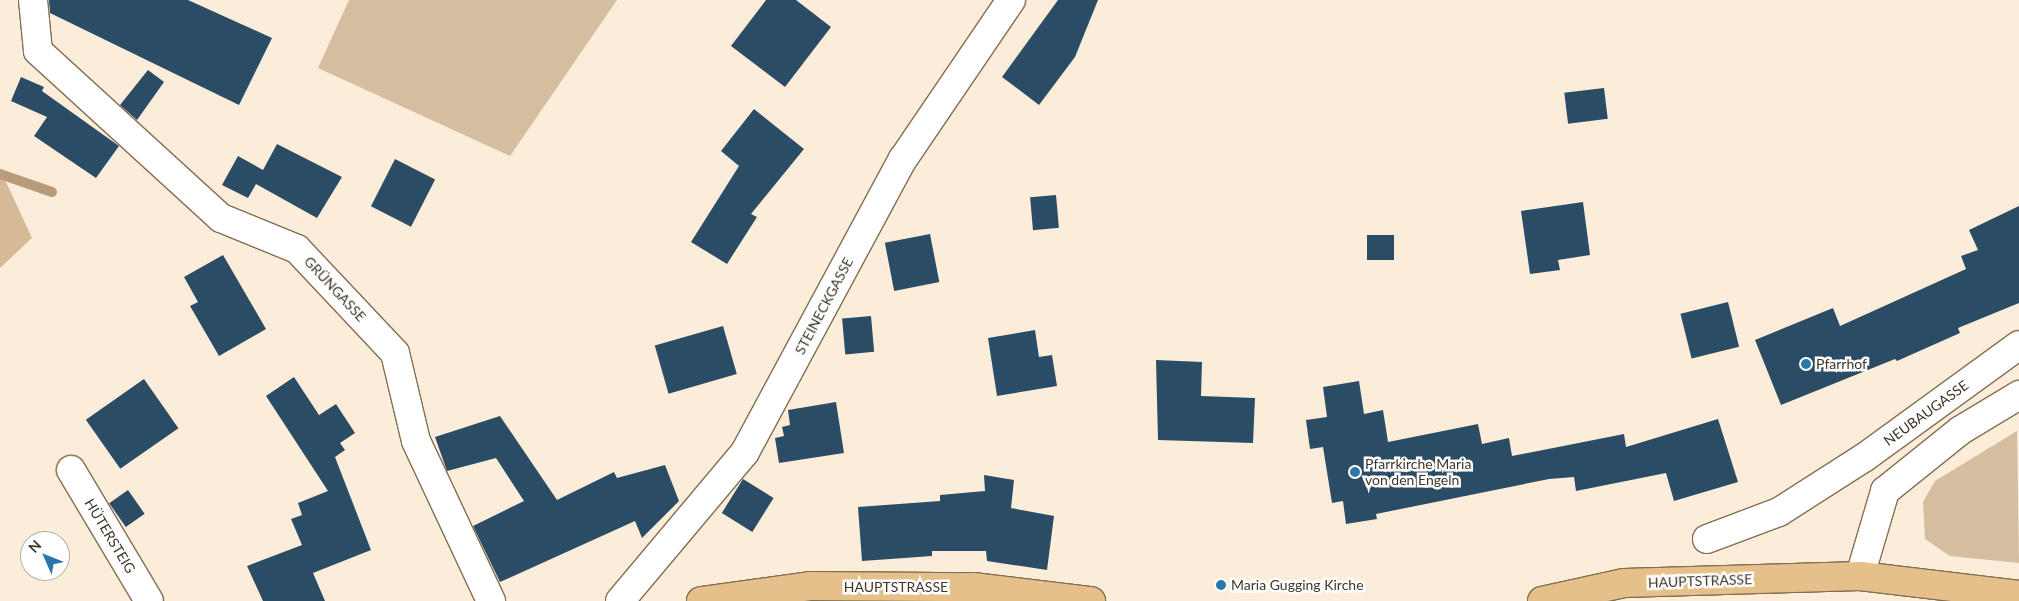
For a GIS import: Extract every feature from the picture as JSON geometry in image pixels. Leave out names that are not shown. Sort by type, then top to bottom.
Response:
[{"type":"main road","name":"HAUPTSTRASSE","points":[[1542,601],[1624,583],[1860,576],[2019,595]]},
{"type":"main road","name":"HAUPTSTRASSE","points":[[701,601],[810,586],[973,587],[1091,601]]},
{"type":"street","name":"GRÜNGASSE","points":[[32,0],[38,51],[221,218],[297,249],[395,353],[416,441],[491,601]]},
{"type":"street","name":"STEINECKGASSE","points":[[620,601],[745,452],[903,159],[1011,0]]},
{"type":"street","name":"NEUBAUGASSE","points":[[1707,539],[1779,512],[1864,457],[2019,345]]},
{"type":"street","points":[[1860,576],[1885,491],[1961,430],[2019,395]]},
{"type":"street","points":[[1864,457],[1885,491]]},
{"type":"street","name":"HÜTERSTEIG","points":[[71,470],[149,601]]},
{"type":"shaded area","points":[[349,0],[617,0],[510,156],[318,68]]},
{"type":"shaded area","points":[[0,169],[32,238],[0,268]]},
{"type":"shaded area","points":[[2017,431],[2019,563],[1950,556],[1925,539],[1923,502],[1935,481]]},
{"type":"building","points":[[49,0],[188,0],[272,38],[239,105],[50,13]]},
{"type":"building","points":[[766,0],[796,0],[831,27],[785,87],[731,46]]},
{"type":"building","points":[[1058,0],[1098,0],[1075,57],[1039,105],[1002,77]]},
{"type":"building","points":[[148,70],[164,82],[137,120],[120,105]]},
{"type":"building","points":[[21,77],[44,87],[42,91],[119,146],[96,178],[34,136],[47,117],[11,101]]},
{"type":"building","points":[[1604,88],[1608,119],[1568,124],[1564,93]]},
{"type":"building","points":[[754,109],[804,149],[751,214],[757,217],[727,264],[691,242],[739,166],[721,151]]},
{"type":"building","points":[[277,144],[342,177],[317,218],[256,184],[248,198],[222,185],[238,156],[263,170]]},
{"type":"building","points":[[395,159],[435,179],[411,227],[371,206]]},
{"type":"building","points":[[1056,195],[1059,228],[1033,230],[1030,197]]},
{"type":"building","points":[[1583,202],[1590,255],[1558,260],[1560,270],[1530,274],[1521,211]]},
{"type":"building","points":[[2019,206],[2019,303],[1958,328],[1960,333],[1897,361],[1895,359],[1781,405],[1755,340],[1833,308],[1840,326],[1966,269],[1961,256],[1978,250],[1969,230]]},
{"type":"building","points":[[930,234],[939,282],[894,291],[885,243]]},
{"type":"building","points":[[1367,235],[1394,235],[1394,260],[1367,260]]},
{"type":"building","points":[[223,255],[266,329],[219,356],[190,306],[198,302],[184,277]]},
{"type":"building","points":[[1728,302],[1739,347],[1692,358],[1680,314]]},
{"type":"building","points":[[871,316],[874,352],[845,354],[842,319]]},
{"type":"building","points":[[723,326],[737,374],[669,394],[655,346]]},
{"type":"building","points":[[1035,330],[1039,357],[1052,355],[1057,386],[997,396],[988,338]]},
{"type":"building","points":[[1156,360],[1202,362],[1201,396],[1255,398],[1253,443],[1158,440]]},
{"type":"building","points":[[294,377],[319,415],[336,404],[355,433],[340,443],[345,450],[335,457],[371,550],[313,573],[325,601],[263,601],[247,566],[302,545],[291,519],[302,515],[298,503],[328,491],[266,396]]},
{"type":"building","points":[[144,379],[178,428],[120,469],[86,420]]},
{"type":"building","points":[[1359,381],[1364,414],[1383,410],[1388,442],[1478,424],[1482,444],[1509,438],[1512,456],[1624,434],[1626,447],[1718,419],[1738,482],[1674,501],[1666,473],[1576,491],[1574,477],[1549,479],[1376,514],[1377,519],[1346,524],[1343,501],[1332,503],[1323,447],[1310,449],[1306,420],[1327,417],[1323,387]]},
{"type":"building","points":[[836,402],[844,453],[779,463],[775,438],[784,436],[782,427],[790,425],[788,410]]},
{"type":"building","points":[[500,416],[557,500],[614,472],[617,478],[665,465],[679,501],[642,538],[635,521],[500,582],[473,526],[524,501],[496,458],[447,471],[435,437]]},
{"type":"building","points":[[984,475],[1014,480],[1011,508],[1054,516],[1047,570],[987,561],[986,551],[932,551],[932,556],[862,561],[858,507],[940,501],[940,495],[985,491]]},
{"type":"building","points":[[743,479],[774,498],[752,532],[722,513]]},
{"type":"building","points":[[128,490],[145,514],[126,527],[109,503]]},
{"type":"waterway","points":[[0,174],[52,192]]},
{"type":"place","name":"Pfarrhof","points":[[1806,364]]},
{"type":"place","name":"Pfarrkirche Maria von den Engeln","points":[[1355,472]]},
{"type":"place","name":"Maria Gugging Kirche","points":[[1221,585]]}]
